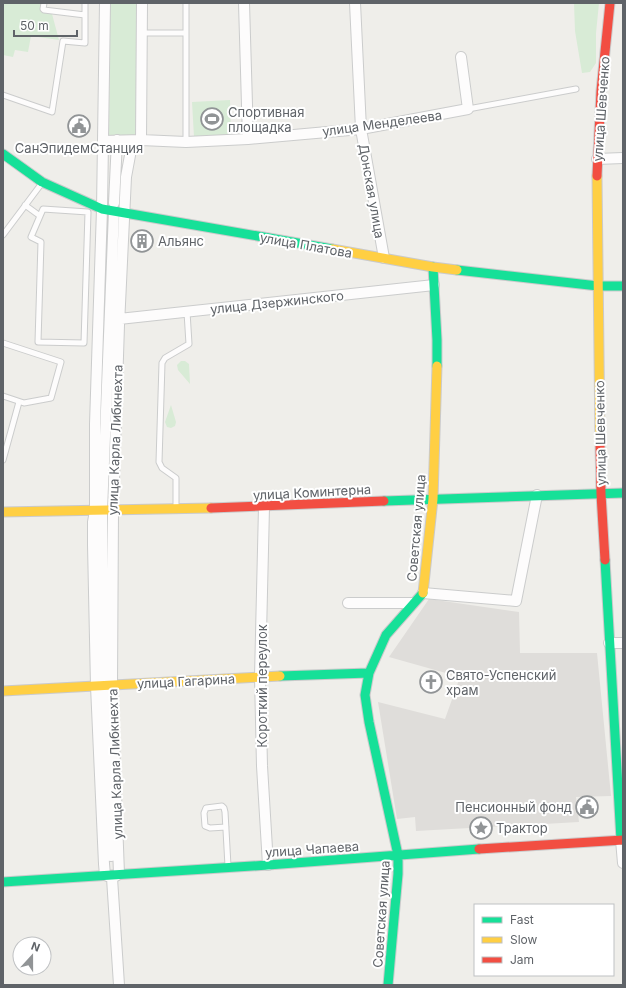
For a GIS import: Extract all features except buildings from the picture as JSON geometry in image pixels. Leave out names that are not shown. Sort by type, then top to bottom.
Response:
[{"type":"street","name":"улица Карла Либкнехта","points":[[103,511],[95,424],[102,204],[105,3]]},
{"type":"street","points":[[141,140],[142,3]]},
{"type":"street","points":[[244,3],[248,139]]},
{"type":"street","name":"Донская улица","points":[[355,3],[361,129],[384,258]]},
{"type":"street","name":"улица Шевченко","points":[[610,3],[597,159],[601,494],[623,863]]},
{"type":"street","points":[[461,57],[468,109]]},
{"type":"street","name":"улица Менделеева","points":[[103,141],[141,140],[186,142],[248,139],[361,129],[468,109]]},
{"type":"street","name":"улица Карла Либкнехта","points":[[112,875],[104,686],[103,511],[117,140]]},
{"type":"street","name":"улица Карла Либкнехта","points":[[119,985],[112,875],[104,686],[93,545],[93,522],[103,511],[119,319],[126,177],[131,150],[141,140]]},
{"type":"street","name":"улица Платова","points":[[3,154],[42,182],[114,207],[433,267],[598,286],[623,286]]},
{"type":"street","points":[[597,159],[623,158]]},
{"type":"street","name":"Советская улица","points":[[388,985],[398,874],[398,855],[369,722],[365,695],[369,673],[386,636],[423,592],[434,499],[437,362],[433,267]]},
{"type":"street","name":"улица Дзержинского","points":[[119,319],[434,285]]},
{"type":"street","name":"улица Коминтерна","points":[[3,512],[264,507],[434,499],[623,493]]},
{"type":"street","points":[[423,592],[516,601],[537,495]]},
{"type":"street","name":"Короткий переулок","points":[[264,507],[260,677],[262,766],[268,865]]},
{"type":"street","points":[[348,604],[413,603]]},
{"type":"street","points":[[609,644],[623,643]]},
{"type":"street","name":"улица Гагарина","points":[[3,691],[260,677],[369,673]]},
{"type":"street","name":"улица Чапаева","points":[[3,882],[228,868],[622,840]]},
{"type":"lane","points":[[44,3],[44,10],[85,15]]},
{"type":"lane","points":[[3,95],[52,112],[63,41],[85,43],[85,3]]},
{"type":"lane","points":[[186,3],[186,142]]},
{"type":"lane","points":[[141,33],[186,33]]},
{"type":"lane","name":"улица Менделеева","points":[[468,109],[576,89]]},
{"type":"lane","points":[[3,235],[42,182]]},
{"type":"lane","points":[[25,205],[40,216]]},
{"type":"lane","points":[[43,209],[88,212],[84,343],[38,342],[41,242],[31,237],[40,216],[43,209]]},
{"type":"lane","points":[[176,509],[176,478],[162,468],[159,462],[162,364],[166,358],[189,344],[187,312]]},
{"type":"lane","points":[[3,343],[61,362],[51,398],[24,403],[3,396]]},
{"type":"lane","points":[[3,460],[19,402]]},
{"type":"lane","points":[[226,827],[210,828],[205,826],[204,813],[206,808],[222,806],[224,808],[226,827],[228,868]]},
{"type":"shaded area","points":[[429,599],[519,612],[520,653],[597,653],[611,796],[576,797],[579,822],[416,831],[415,817],[397,819],[378,702],[445,719],[460,677],[389,657]]},
{"type":"green space","points":[[3,3],[42,3],[41,12],[52,14],[59,40],[31,36],[28,52],[15,50],[13,57],[3,55]]},
{"type":"green space","points":[[110,3],[139,3],[138,138],[109,137]]},
{"type":"green space","points":[[574,3],[599,3],[596,33],[596,63],[590,72],[582,73],[575,31]]},
{"type":"green space","name":"Спортивная площадка","points":[[230,100],[231,135],[194,137],[192,102]]},
{"type":"green space","points":[[181,361],[185,361],[189,364],[190,384],[178,370],[177,365]]},
{"type":"green space","points":[[171,405],[176,422],[175,426],[171,428],[167,427],[165,422]]},
{"type":"traffic: fast","points":[[3,154],[42,182],[102,209],[332,249]]},
{"type":"traffic: fast","points":[[433,267],[437,366]]},
{"type":"traffic: fast","points":[[457,270],[598,286],[623,286]]},
{"type":"traffic: fast","points":[[384,501],[623,493]]},
{"type":"traffic: fast","points":[[605,560],[621,840]]},
{"type":"traffic: fast","points":[[388,985],[398,874],[398,855],[369,722],[365,695],[369,673],[386,635],[423,593]]},
{"type":"traffic: fast","points":[[280,676],[369,673]]},
{"type":"traffic: fast","points":[[3,882],[268,865],[479,849]]},
{"type":"traffic: slow","points":[[597,176],[600,443]]},
{"type":"traffic: slow","points":[[332,249],[457,270]]},
{"type":"traffic: slow","points":[[423,593],[433,499],[437,366]]},
{"type":"traffic: slow","points":[[3,512],[211,508]]},
{"type":"traffic: slow","points":[[3,691],[280,676]]},
{"type":"traffic: jam","points":[[597,176],[601,91],[610,3]]},
{"type":"traffic: jam","points":[[600,443],[605,560]]},
{"type":"traffic: jam","points":[[211,508],[384,501]]},
{"type":"traffic: jam","points":[[479,849],[623,840]]},
{"type":"place","name":"Спортивная площадка","points":[[212,119]]},
{"type":"place","name":"СанЭпидемСтанция","points":[[79,126]]},
{"type":"place","name":"Альянс","points":[[142,241]]},
{"type":"place","name":"Свято-Успенский храм","points":[[431,682]]},
{"type":"place","name":"Пенсионный фонд","points":[[587,807]]},
{"type":"place","name":"Трактор","points":[[481,828]]}]
